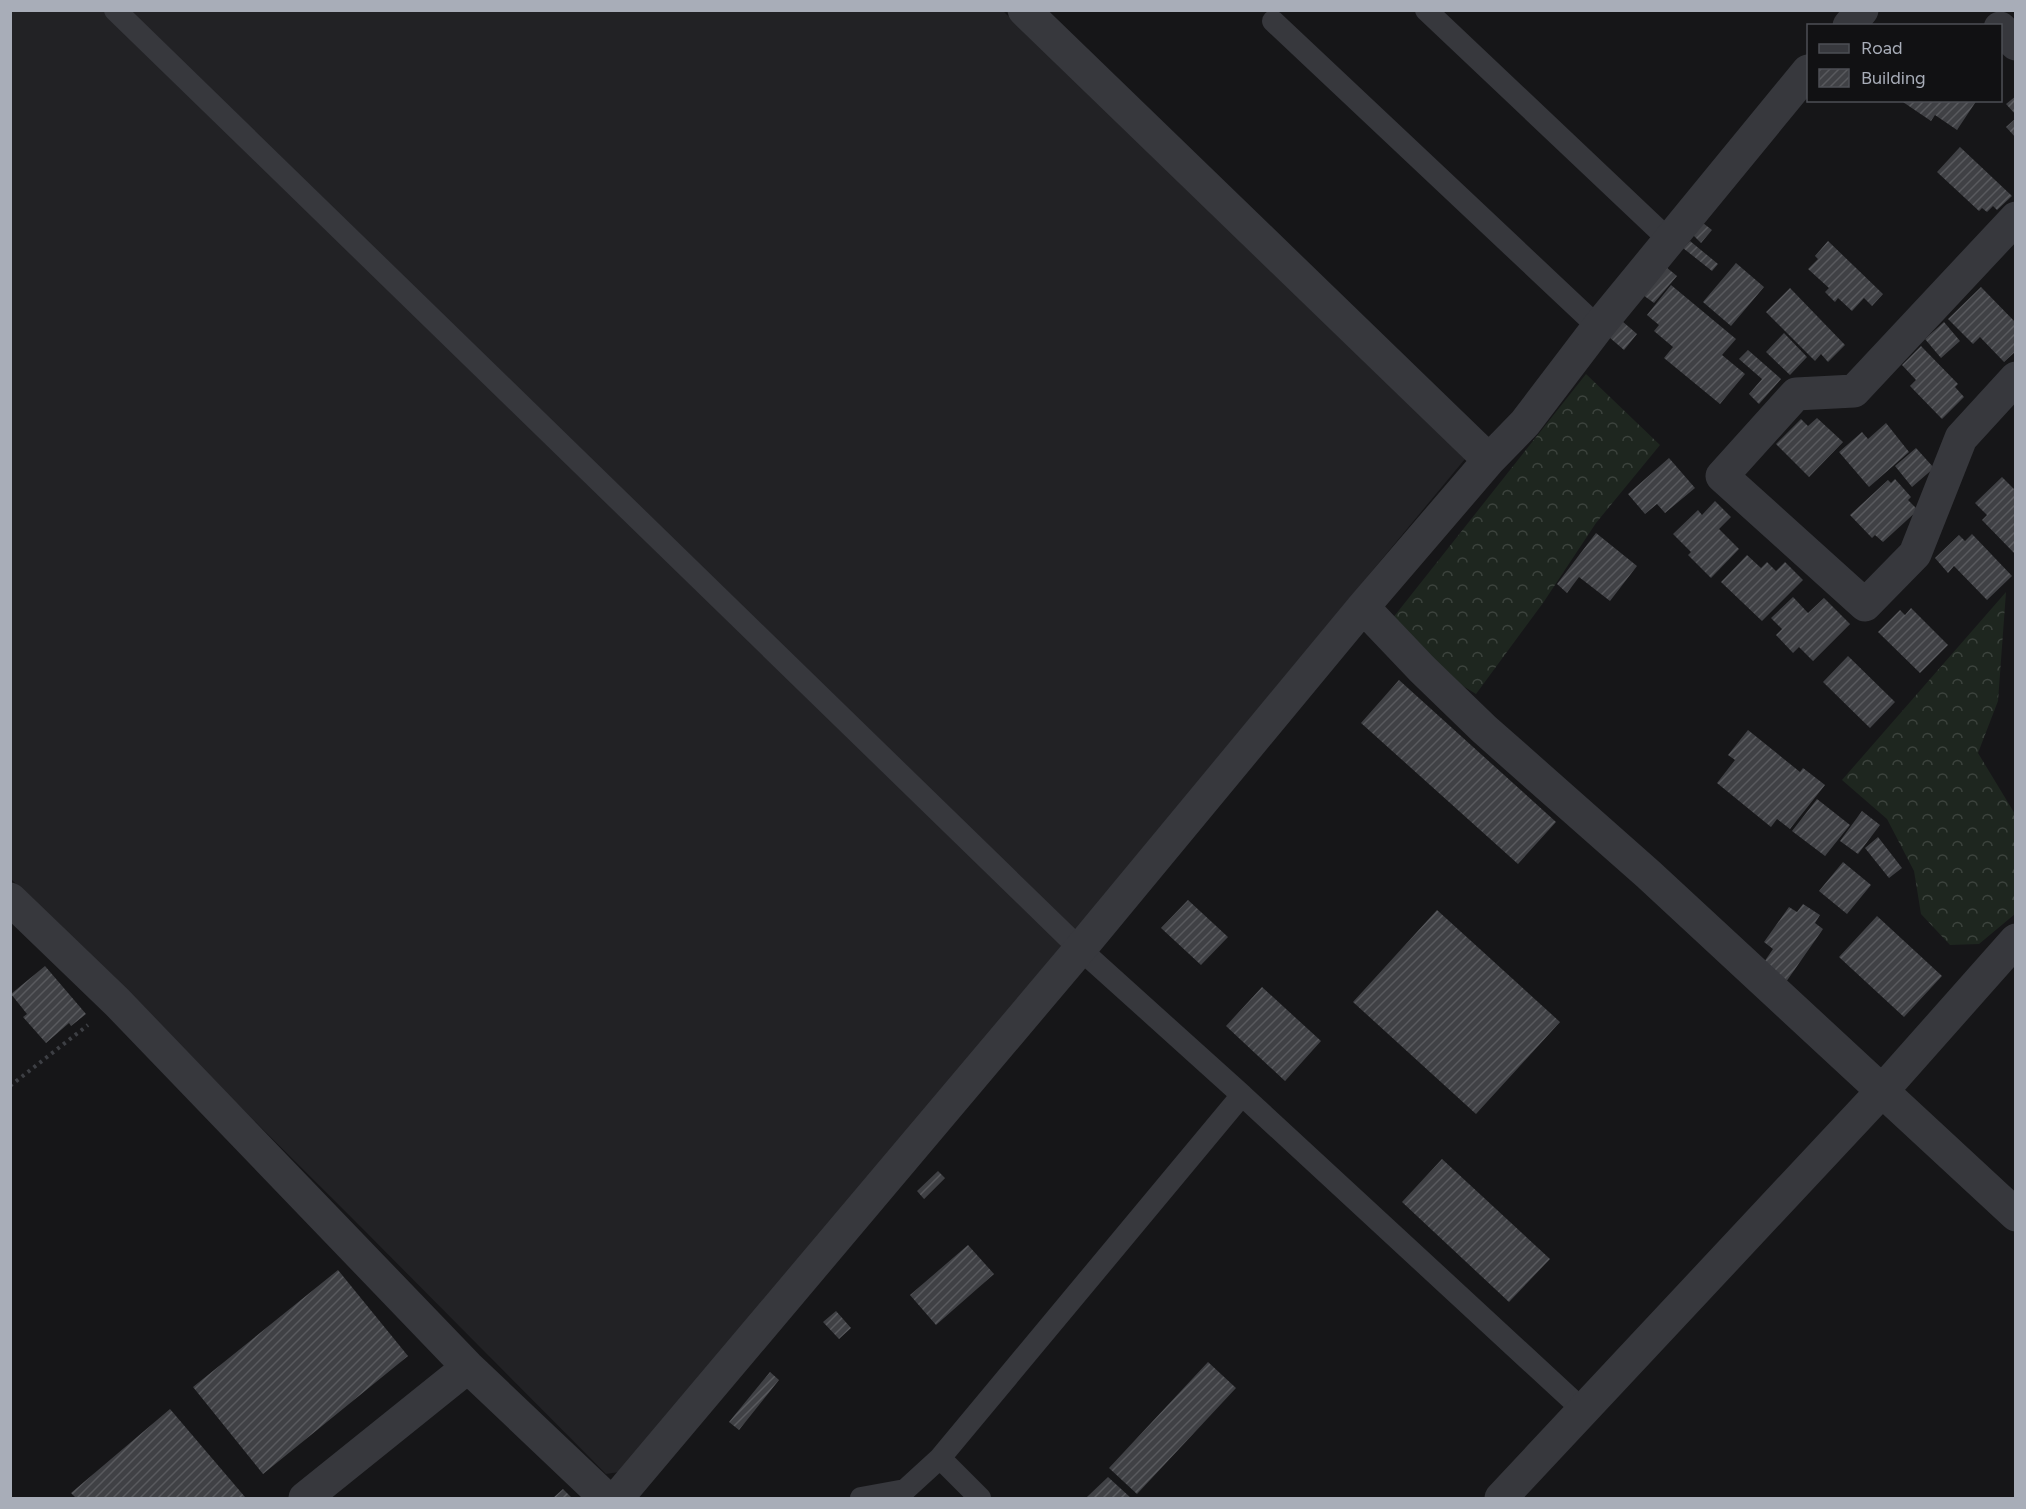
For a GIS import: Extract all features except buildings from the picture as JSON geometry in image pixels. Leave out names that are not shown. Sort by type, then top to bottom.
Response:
[{"type":"street","points":[[1024,10],[1489,460]]},
{"type":"street","points":[[1851,24],[1862,10]]},
{"type":"street","points":[[1983,10],[1996,24]]},
{"type":"street","points":[[2002,30],[2016,44]]},
{"type":"street","points":[[617,1498],[1080,949],[1363,608],[1489,460],[1525,423],[1598,327],[1807,73]]},
{"type":"street","points":[[2016,218],[1854,391],[1797,394],[1722,476],[1865,606],[1915,554],[1961,438],[2016,378]]},
{"type":"street","points":[[1363,608],[1484,729],[1648,874],[2016,1215]]},
{"type":"street","points":[[10,899],[117,1002],[468,1367],[606,1498]]},
{"type":"street","points":[[1502,1498],[1882,1091],[2016,940]]},
{"type":"street","points":[[305,1498],[468,1367]]},
{"type":"lane","points":[[115,10],[1080,949],[1584,1410]]},
{"type":"lane","points":[[1426,10],[1669,240]]},
{"type":"lane","points":[[1274,21],[1598,327]]},
{"type":"lane","points":[[861,1498],[905,1490],[940,1458],[1242,1095]]},
{"type":"lane","points":[[940,1458],[980,1498]]},
{"type":"path","points":[[10,1086],[117,1002]]},
{"type":"shaded area","points":[[10,11],[1003,11],[1465,459],[626,1471],[606,1474],[11,879]]},
{"type":"green space","points":[[1586,374],[1660,445],[1596,523],[1543,603],[1476,694],[1453,680],[1392,619]]},
{"type":"green space","points":[[2006,592],[1998,701],[1978,753],[2015,814],[2015,914],[1979,944],[1950,945],[1921,914],[1914,871],[1887,819],[1842,780]]}]
